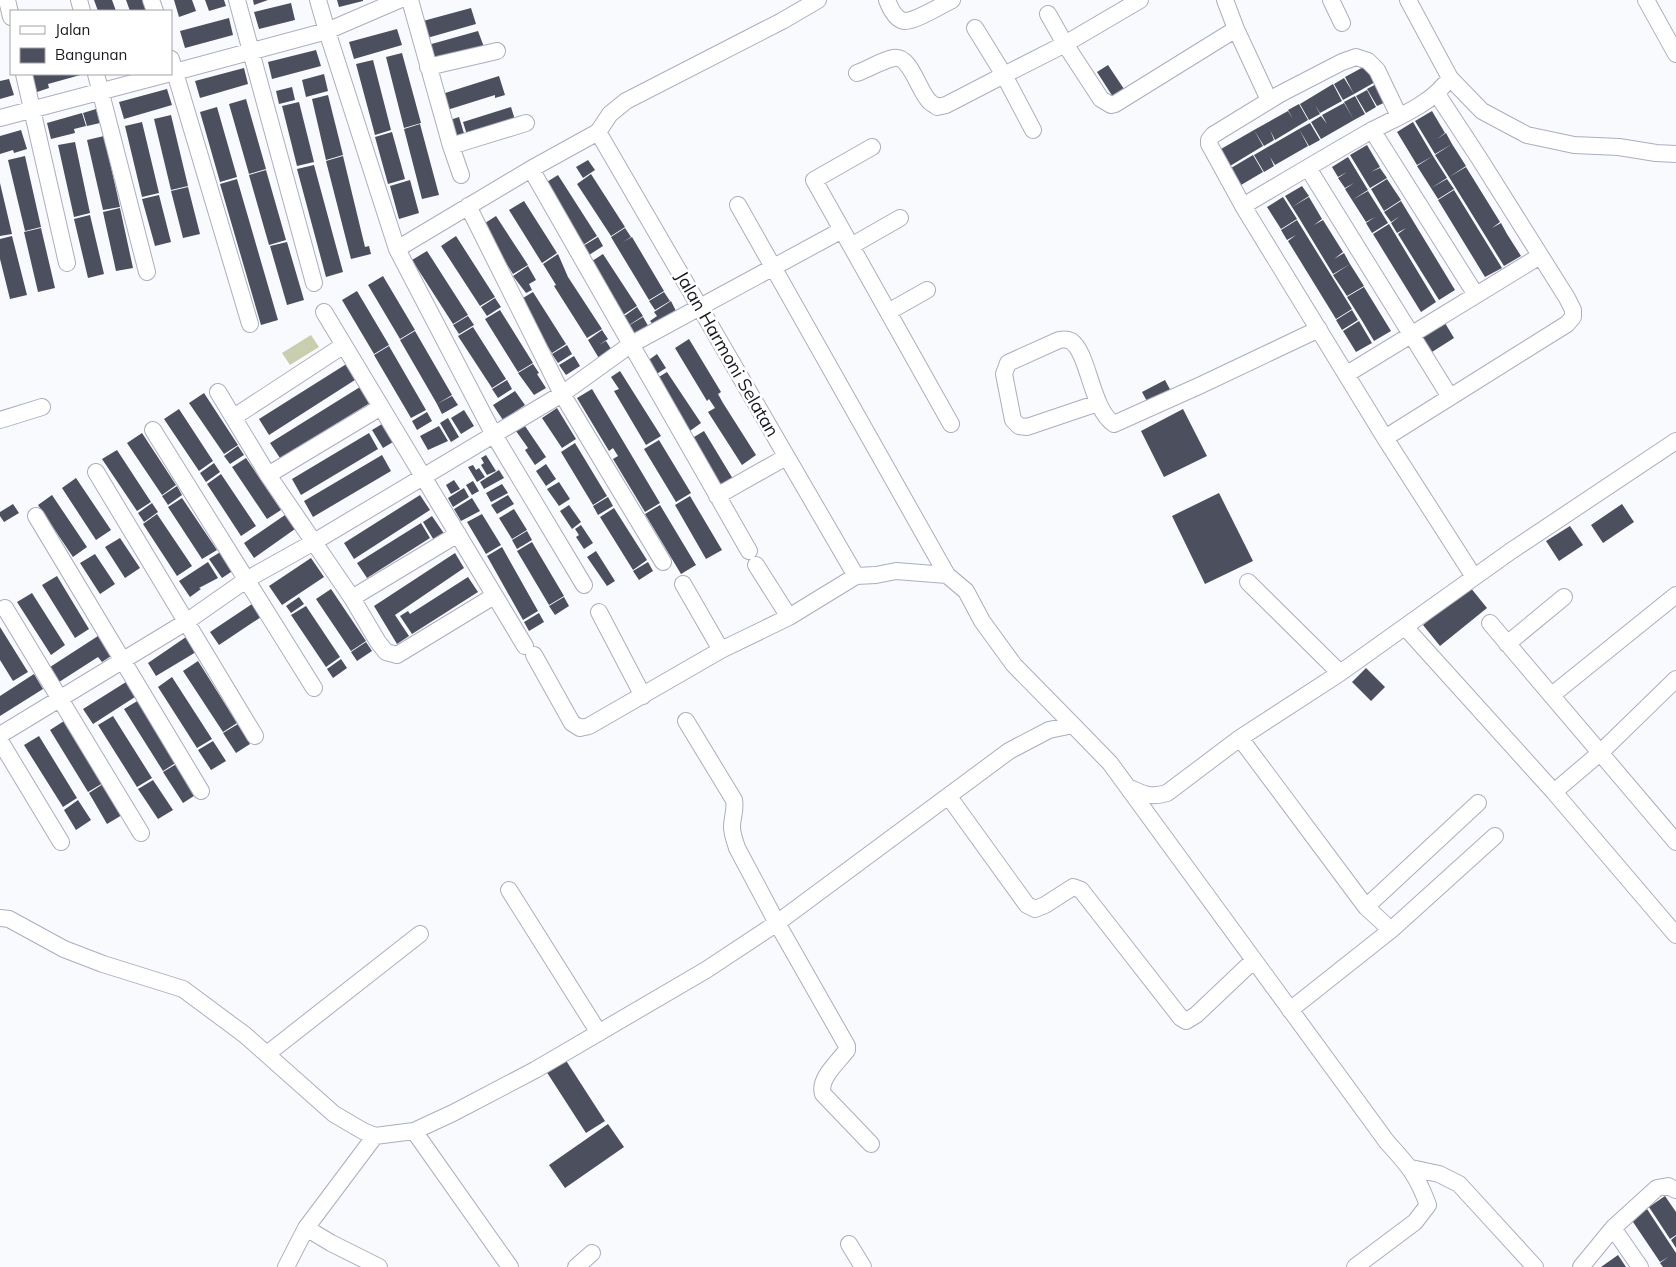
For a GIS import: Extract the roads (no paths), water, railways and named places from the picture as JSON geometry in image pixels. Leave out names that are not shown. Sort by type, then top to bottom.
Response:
[{"type":"street","points":[[7,0],[10,13]]},
{"type":"street","points":[[237,0],[314,283]]},
{"type":"street","points":[[318,0],[397,249],[494,435],[584,585]]},
{"type":"street","points":[[172,69],[251,52],[327,31],[399,0]]},
{"type":"street","points":[[410,0],[451,146],[461,174]]},
{"type":"street","points":[[397,249],[531,169],[598,132],[610,114],[626,101],[782,22],[818,0]]},
{"type":"street","points":[[887,0],[897,17],[904,21],[912,20],[952,0]]},
{"type":"street","points":[[1225,0],[1236,29],[1269,100]]},
{"type":"street","points":[[1331,0],[1342,23]]},
{"type":"street","points":[[1408,0],[1450,78],[1482,111],[1528,135],[1574,145],[1619,147],[1676,154]]},
{"type":"street","points":[[1646,0],[1676,54]]},
{"type":"street","points":[[857,73],[891,58],[898,57],[908,65],[929,102],[937,107],[946,105],[1065,44],[1133,2]]},
{"type":"street","points":[[1048,14],[1101,99],[1111,105],[1236,29]]},
{"type":"street","points":[[975,28],[1004,75],[1033,130]]},
{"type":"street","points":[[428,67],[497,51]]},
{"type":"street","points":[[1399,116],[1377,70],[1368,61],[1356,57],[1342,62],[1269,100],[1213,134],[1209,144],[1243,206],[1385,438],[1474,577]]},
{"type":"street","points":[[172,72],[250,324]]},
{"type":"street","points":[[24,75],[67,263]]},
{"type":"street","points":[[96,75],[147,272]]},
{"type":"street","points":[[0,118],[100,92],[152,75]]},
{"type":"street","points":[[1243,206],[1437,94],[1450,78]]},
{"type":"street","points":[[1385,438],[1567,324],[1573,317],[1573,310],[1567,298],[1437,94]]},
{"type":"street","points":[[451,146],[526,123]]},
{"type":"street","points":[[1372,130],[1476,295]]},
{"type":"street","name":"Jalan Harmoni Selatan","points":[[598,132],[856,576]]},
{"type":"street","points":[[872,147],[814,180],[951,424]]},
{"type":"street","points":[[1308,168],[1450,397]]},
{"type":"street","points":[[531,169],[752,558],[789,617]]},
{"type":"street","points":[[738,205],[947,575],[966,591],[982,622],[1014,665],[1110,763],[1386,1142],[1411,1168],[1422,1187],[1428,1205],[1415,1222],[1355,1267]]},
{"type":"street","points":[[468,206],[562,394],[663,562]]},
{"type":"street","points":[[851,246],[900,218]]},
{"type":"street","points":[[0,735],[186,622],[246,580],[314,542],[562,394],[630,345],[842,230]]},
{"type":"street","points":[[1347,374],[1540,256]]},
{"type":"street","points":[[888,312],[928,290]]},
{"type":"street","points":[[324,312],[572,723],[580,728],[588,726],[643,696],[721,650],[789,617],[856,576],[896,571],[947,575]]},
{"type":"street","points":[[1098,403],[1027,427],[1019,426],[1013,420],[1004,374],[1008,363],[1065,339],[1071,341],[1078,349],[1098,403],[1114,424],[1319,330]]},
{"type":"street","points":[[234,417],[344,345]]},
{"type":"street","points":[[218,392],[268,475],[352,598],[386,652],[397,655],[494,596]]},
{"type":"street","points":[[0,420],[42,407]]},
{"type":"street","points":[[268,475],[381,407]]},
{"type":"street","points":[[153,430],[314,688]]},
{"type":"street","points":[[1125,784],[1142,794],[1156,797],[1167,793],[1240,738],[1340,673],[1474,577],[1676,441]]},
{"type":"street","points":[[717,496],[786,457]]},
{"type":"street","points":[[96,472],[255,736]]},
{"type":"street","points":[[36,516],[202,791]]},
{"type":"street","points":[[352,598],[458,534]]},
{"type":"street","points":[[1248,582],[1340,673]]},
{"type":"street","points":[[683,584],[721,650]]},
{"type":"street","points":[[1552,696],[1676,596]]},
{"type":"street","points":[[1507,644],[1564,597]]},
{"type":"street","points":[[5,608],[141,834]]},
{"type":"street","points":[[599,612],[643,696]]},
{"type":"street","points":[[1490,623],[1676,842]]},
{"type":"street","points":[[1404,627],[1554,792],[1676,935]]},
{"type":"street","points":[[1554,792],[1601,752],[1676,680]]},
{"type":"street","points":[[686,721],[734,800],[732,827],[735,842],[777,923],[847,1046],[847,1050],[823,1082],[823,1094],[872,1144]]},
{"type":"street","points":[[0,918],[9,919],[64,949],[103,964],[183,989],[245,1035],[334,1114],[374,1136],[414,1131],[535,1070],[706,970],[777,923],[1016,747],[1048,730],[1073,725]]},
{"type":"street","points":[[1240,738],[1366,908],[1391,930]]},
{"type":"street","points":[[0,741],[61,842]]},
{"type":"street","points":[[949,797],[1027,905],[1035,909],[1045,905],[1073,887],[1081,890],[1181,1018],[1186,1021],[1196,1015],[1254,960]]},
{"type":"street","points":[[1366,908],[1478,803]]},
{"type":"street","points":[[1290,1010],[1391,930],[1495,836]]},
{"type":"street","points":[[509,890],[598,1033]]},
{"type":"street","points":[[267,1054],[420,934]]},
{"type":"street","points":[[414,1131],[510,1267]]},
{"type":"street","points":[[286,1267],[306,1228],[374,1136]]},
{"type":"street","points":[[1411,1168],[1439,1174],[1459,1184],[1535,1267]]},
{"type":"street","points":[[1581,1267],[1613,1228],[1657,1188],[1668,1186],[1676,1190]]},
{"type":"street","points":[[306,1228],[331,1244],[379,1267]]},
{"type":"street","points":[[1613,1228],[1640,1267]]},
{"type":"street","points":[[848,1244],[863,1267]]},
{"type":"street","points":[[576,1267],[592,1253]]}]
